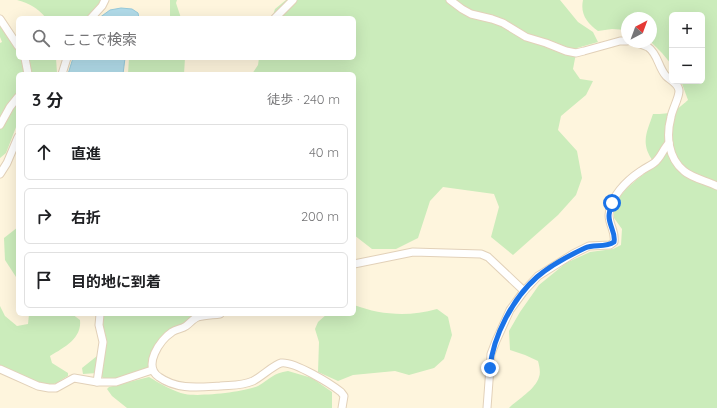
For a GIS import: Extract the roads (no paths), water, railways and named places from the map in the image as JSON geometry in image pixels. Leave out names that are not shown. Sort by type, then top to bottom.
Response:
[{"type":"street","points":[[92,16],[102,6],[105,0]]},
{"type":"street","points":[[277,16],[293,0]]},
{"type":"street","points":[[450,0],[471,14],[503,23],[526,36],[566,51],[576,53],[584,52],[621,41]]},
{"type":"street","points":[[0,19],[16,43]]},
{"type":"street","points":[[648,48],[654,54],[664,74],[678,87],[679,92],[670,119],[668,143],[675,162],[684,171],[717,186]]},
{"type":"street","points":[[25,60],[28,72]]},
{"type":"street","points":[[63,72],[66,60]]},
{"type":"street","points":[[0,126],[7,111],[16,99]]},
{"type":"street","points":[[0,174],[16,141]]},
{"type":"street","points":[[487,408],[491,354],[510,310],[524,291],[538,276],[573,254],[589,246],[610,245],[614,242],[615,236],[610,224],[609,216],[612,203],[617,193],[634,176],[654,163],[660,157],[668,143]]},
{"type":"street","points":[[356,264],[413,252],[482,254],[492,260],[524,291]]},
{"type":"street","points":[[97,382],[103,342],[99,325],[100,316]]},
{"type":"street","points":[[205,316],[198,317],[187,325],[173,331],[159,346],[152,362],[152,370],[155,375],[171,385],[194,388],[236,386],[246,384],[260,377],[280,363],[287,364],[313,374],[341,392],[344,396],[342,408]]},
{"type":"street","points":[[0,369],[38,386],[49,388],[56,388],[74,378],[97,382],[116,382],[152,370]]},
{"type":"water","points":[[121,8],[132,9],[138,13],[139,16],[102,16],[110,10]]},
{"type":"water","points":[[72,60],[125,60],[123,72],[69,72]]}]
